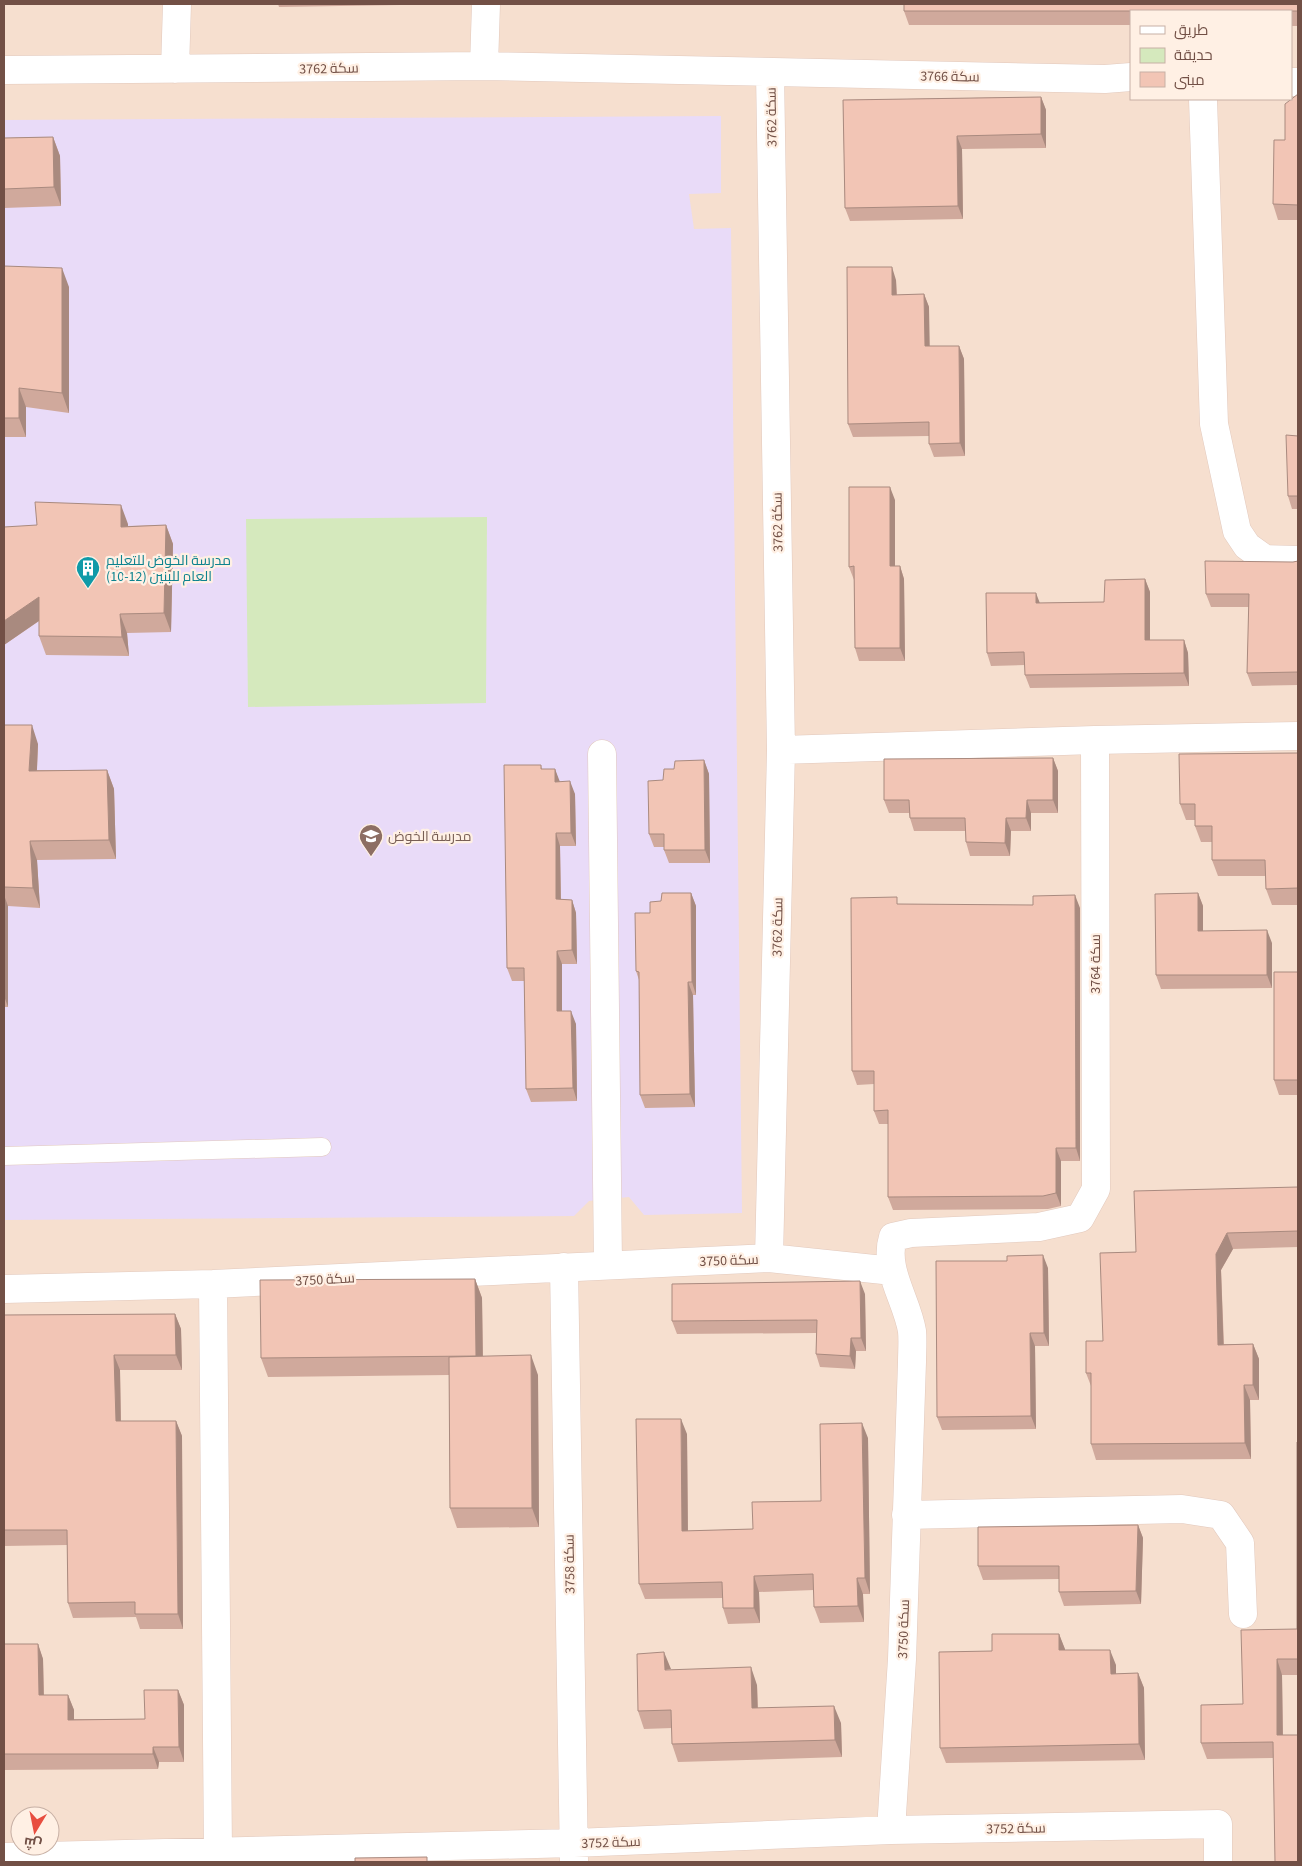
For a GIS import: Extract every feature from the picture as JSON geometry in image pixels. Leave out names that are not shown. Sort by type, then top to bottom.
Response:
[{"type":"street","points":[[174,69],[177,4]]},
{"type":"street","points":[[484,66],[486,4]]},
{"type":"street","name":"سكة 3762","points":[[4,70],[484,66],[770,72],[781,750],[769,1258]]},
{"type":"street","name":"سكة 3766","points":[[770,72],[1105,80],[1130,77]]},
{"type":"street","points":[[1203,100],[1216,434],[1237,531],[1247,546],[1265,560],[1298,560]]},
{"type":"street","points":[[781,750],[1298,736]]},
{"type":"street","name":"سكة 3764","points":[[893,1271],[890,1247],[894,1237],[911,1232],[1039,1227],[1080,1218],[1096,1189],[1095,740]]},
{"type":"street","points":[[602,754],[608,1264]]},
{"type":"street","name":"سكة 3750","points":[[4,1288],[212,1284],[608,1264],[769,1258],[893,1271],[912,1331],[902,1659],[891,1830]]},
{"type":"street","name":"سكة 3758","points":[[564,1267],[574,1853]]},
{"type":"street","points":[[212,1284],[218,1852]]},
{"type":"street","points":[[906,1516],[1182,1509],[1221,1515],[1240,1543],[1243,1614]]},
{"type":"street","name":"سكة 3752","points":[[4,1857],[218,1852],[574,1853],[891,1830],[1218,1824],[1218,1862]]},
{"type":"lane","points":[[4,1156],[322,1147]]},
{"type":"shaded area","points":[[4,4],[1298,4],[1298,1862],[4,1862]]},
{"type":"shaded area","name":"مدرسة الخوض","points":[[721,116],[721,193],[689,194],[694,229],[731,228],[742,1213],[644,1215],[629,1197],[589,1201],[574,1216],[4,1220],[4,120]]},
{"type":"green space","points":[[487,517],[486,703],[248,707],[246,519]]},
{"type":"building","points":[[904,4],[1298,4],[1298,11],[904,11]]},
{"type":"building","points":[[1298,94],[1298,205],[1273,204],[1274,140],[1285,140],[1285,104]]},
{"type":"building","points":[[1041,97],[1041,134],[957,136],[958,206],[845,208],[843,100]]},
{"type":"building","points":[[53,137],[54,187],[4,189],[4,138]]},
{"type":"building","points":[[4,266],[62,268],[62,393],[19,388],[19,418],[4,418]]},
{"type":"building","points":[[847,267],[892,267],[892,295],[924,294],[925,346],[959,346],[960,443],[929,444],[929,422],[848,424]]},
{"type":"building","points":[[1286,435],[1298,436],[1298,496],[1288,496]]},
{"type":"building","points":[[849,487],[890,487],[890,566],[900,566],[900,648],[855,648],[854,566],[849,567]]},
{"type":"building","name":"مدرسة الخوض للتعليم العام للبنين (12-10)","points":[[35,502],[121,505],[121,527],[166,525],[164,613],[120,614],[122,637],[39,636],[39,597],[4,621],[4,527],[37,525]]},
{"type":"building","points":[[1205,561],[1298,561],[1298,672],[1247,673],[1249,594],[1206,594]]},
{"type":"building","points":[[1145,579],[1145,640],[1184,640],[1184,673],[1025,675],[1024,652],[987,653],[986,593],[1036,593],[1036,603],[1104,602],[1105,580]]},
{"type":"building","points":[[4,725],[32,725],[29,771],[107,770],[109,840],[30,841],[33,888],[4,887]]},
{"type":"building","points":[[1298,753],[1298,888],[1266,889],[1265,860],[1212,860],[1212,826],[1195,826],[1195,804],[1180,804],[1179,754]]},
{"type":"building","points":[[1053,758],[1053,800],[1027,800],[1026,818],[1006,818],[1005,843],[966,842],[965,818],[910,818],[909,800],[884,800],[884,759]]},
{"type":"building","points":[[704,760],[705,850],[664,850],[664,834],[649,834],[648,781],[663,780],[664,769],[674,769],[675,761]]},
{"type":"building","points":[[504,765],[541,765],[541,769],[555,769],[555,782],[570,781],[571,833],[556,833],[556,899],[572,900],[572,950],[557,951],[557,1011],[571,1011],[573,1088],[526,1089],[524,968],[507,968]]},
{"type":"building","points":[[662,893],[691,893],[692,982],[688,982],[690,1094],[640,1095],[639,972],[636,971],[635,913],[650,913],[650,902],[661,901]]},
{"type":"building","points":[[1198,893],[1198,931],[1267,930],[1267,975],[1156,975],[1155,894]]},
{"type":"building","points":[[1075,895],[1076,1148],[1056,1148],[1056,1193],[1043,1196],[888,1197],[888,1110],[874,1111],[874,1071],[852,1071],[851,898],[897,897],[897,904],[1033,905],[1033,896]]},
{"type":"building","points":[[1274,972],[1298,972],[1298,1080],[1274,1080]]},
{"type":"building","points":[[1298,1187],[1298,1231],[1227,1233],[1216,1254],[1218,1345],[1253,1344],[1253,1385],[1244,1385],[1245,1443],[1091,1444],[1091,1373],[1086,1373],[1086,1341],[1103,1341],[1100,1253],[1136,1252],[1134,1191]]},
{"type":"building","points":[[1043,1255],[1044,1333],[1030,1333],[1031,1416],[937,1417],[936,1261],[1007,1261],[1007,1256]]},
{"type":"building","points":[[475,1279],[476,1356],[261,1358],[260,1280]]},
{"type":"building","points":[[860,1281],[861,1338],[851,1338],[850,1356],[816,1354],[817,1320],[672,1321],[672,1284]]},
{"type":"building","points":[[175,1314],[176,1355],[114,1355],[116,1421],[176,1421],[178,1614],[135,1614],[135,1602],[68,1603],[67,1530],[4,1530],[4,1315]]},
{"type":"building","points":[[531,1355],[532,1508],[450,1508],[449,1357]]},
{"type":"building","points":[[636,1419],[681,1419],[682,1531],[753,1529],[752,1502],[821,1501],[820,1424],[862,1423],[865,1578],[857,1578],[858,1606],[814,1607],[813,1574],[754,1576],[754,1608],[723,1608],[722,1582],[639,1584]]},
{"type":"building","points":[[1297,1442],[1298,1659],[1277,1659],[1277,1735],[1298,1735],[1298,1862],[1275,1862],[1273,1742],[1201,1743],[1201,1705],[1243,1704],[1241,1630],[1297,1629]]},
{"type":"building","points":[[1138,1525],[1136,1591],[1059,1592],[1059,1566],[978,1566],[978,1527]]},
{"type":"building","points":[[992,1634],[1059,1634],[1059,1650],[1110,1650],[1111,1674],[1138,1673],[1139,1744],[940,1748],[939,1652],[992,1651]]},
{"type":"building","points":[[4,1644],[38,1644],[39,1695],[68,1695],[68,1720],[145,1719],[144,1690],[178,1690],[179,1747],[153,1747],[153,1754],[4,1754]]},
{"type":"building","points":[[664,1652],[665,1670],[751,1667],[752,1708],[834,1706],[835,1740],[672,1744],[671,1710],[638,1711],[637,1654]]},
{"type":"building","points":[[427,1857],[427,1862],[355,1862],[355,1858]]},
{"type":"place","name":"مدرسة الخوض للتعليم العام للبنين (12-10)","points":[[88,589]]},
{"type":"place","name":"مدرسة الخوض","points":[[371,857]]}]
